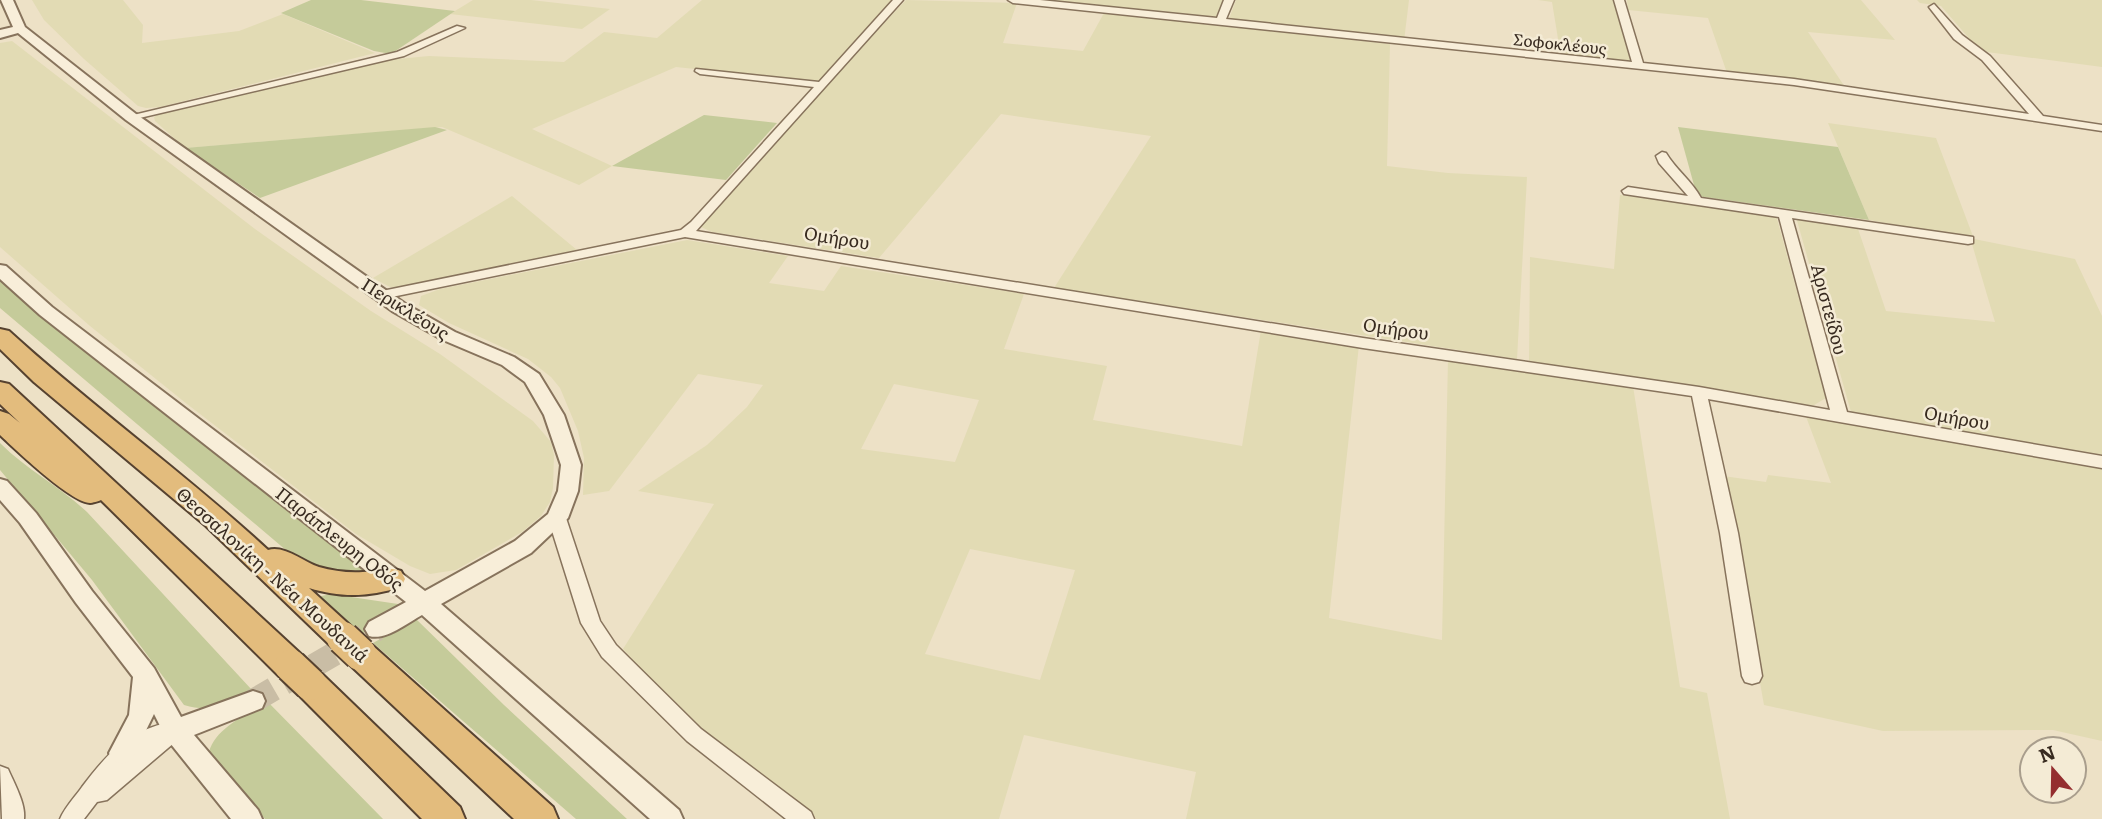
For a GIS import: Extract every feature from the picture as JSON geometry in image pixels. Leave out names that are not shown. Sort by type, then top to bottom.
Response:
[{"type":"highway","name":"Θεσσαλονίκη - Νέα Μουδανιά","points":[[0,336],[43,376],[360,640],[540,819]]},
{"type":"highway","points":[[0,390],[126,507],[447,819]]},
{"type":"highway","points":[[0,420],[42,458],[95,496],[126,507]]},
{"type":"highway","points":[[216,519],[289,570],[304,576],[370,584],[390,579]]},
{"type":"street","name":"Περικλέους","points":[[7,0],[20,29],[131,117],[398,307],[449,336],[508,361],[532,378],[554,415],[571,465],[568,491],[557,518],[523,547],[360,640]]},
{"type":"street","points":[[382,295],[685,233],[898,0]]},
{"type":"street","name":"Σοφοκλέους","points":[[1013,0],[1815,85],[2102,128]]},
{"type":"street","points":[[1220,23],[1229,0]]},
{"type":"street","points":[[1619,0],[1639,67]]},
{"type":"street","points":[[1934,7],[1958,37],[1986,58],[2041,120]]},
{"type":"street","points":[[131,117],[400,54],[460,28]]},
{"type":"street","points":[[0,34],[20,29]]},
{"type":"street","points":[[700,71],[821,85]]},
{"type":"street","points":[[1662,156],[1668,168],[1696,200]]},
{"type":"street","points":[[1628,191],[1968,240]]},
{"type":"street","name":"Αριστείδου","points":[[1784,212],[1840,416]]},
{"type":"street","name":"Ομήρου","points":[[685,233],[1336,339],[1699,392],[2102,462]]},
{"type":"street","name":"Παράπλευρη Οδός","points":[[0,270],[46,311],[425,604],[669,819]]},
{"type":"street","points":[[398,307],[423,287]]},
{"type":"street","points":[[1699,392],[1729,533],[1752,676]]},
{"type":"street","points":[[0,486],[28,518],[84,597],[145,675],[176,730],[248,819]]},
{"type":"street","points":[[557,518],[591,623],[610,651],[694,735],[803,819]]},
{"type":"street","points":[[75,814],[122,753],[141,716],[145,675]]},
{"type":"street","points":[[122,753],[149,736],[214,718],[253,701]]},
{"type":"street","points":[[75,814],[176,730]]},
{"type":"street","points":[[0,776],[14,812],[13,819]]},
{"type":"shaded area","points":[[32,0],[123,0],[143,25],[142,43],[239,31],[283,14],[375,53],[160,107],[146,108],[138,106],[84,59],[44,20]]},
{"type":"shaded area","points":[[473,0],[531,0],[610,9],[582,29],[450,14]]},
{"type":"shaded area","points":[[702,0],[893,0],[818,82],[676,67],[532,129],[612,166],[579,185],[442,127],[185,148],[155,121],[154,117],[182,107],[387,60],[429,56],[564,62],[604,32],[657,38]]},
{"type":"shaded area","points":[[906,0],[1017,3],[1003,43],[1083,51],[1104,13],[1390,44],[1387,166],[1448,173],[1527,177],[1517,359],[1054,288],[1151,136],[1001,114],[879,258],[712,232],[701,227],[826,85]]},
{"type":"shaded area","points":[[1025,0],[1223,0],[1214,22]]},
{"type":"shaded area","points":[[1236,0],[1409,0],[1404,41],[1236,23],[1229,19]]},
{"type":"shaded area","points":[[1538,0],[1615,0],[1633,62],[1561,57],[1552,2]]},
{"type":"shaded area","points":[[1627,0],[1861,0],[1895,40],[1808,32],[1845,87],[1727,73],[1708,18],[1628,10]]},
{"type":"shaded area","points":[[1917,0],[2102,0],[2102,67],[1987,52],[1974,44],[1941,6],[1920,3]]},
{"type":"shaded area","points":[[12,41],[255,229],[371,311],[440,354],[533,421],[551,442],[554,455],[553,488],[550,502],[541,516],[522,532],[456,570],[430,574],[410,566],[356,534],[187,404],[90,326],[0,247],[0,43]]},
{"type":"shaded area","points":[[1828,123],[1936,138],[1974,239],[1869,220]]},
{"type":"shaded area","points":[[1620,195],[1776,215],[1826,398],[1804,407],[1529,364],[1530,257],[1614,269]]},
{"type":"shaded area","points":[[512,196],[577,250],[398,287],[390,287],[373,278]]},
{"type":"shaded area","points":[[1796,217],[1857,226],[1886,311],[1995,322],[1972,244],[1974,239],[2075,259],[2102,316],[2102,456],[1851,412]]},
{"type":"shaded area","points":[[687,240],[788,256],[769,283],[824,291],[841,266],[1024,294],[1004,349],[1107,366],[1093,420],[1242,446],[1261,330],[1359,345],[1329,618],[1442,640],[1448,359],[1633,386],[1680,687],[1707,693],[1730,819],[1186,819],[1196,772],[1024,735],[999,819],[817,819],[681,714],[623,649],[714,504],[638,491],[707,445],[747,407],[763,385],[698,374],[609,491],[583,495],[584,458],[578,431],[560,388],[551,377],[528,359],[449,323],[419,305],[421,296],[440,289]],"holes":[[[894,384],[979,400],[955,462],[861,449]],[[970,549],[1075,570],[1040,680],[925,654]]]},
{"type":"shaded area","points":[[1805,414],[2102,467],[2102,741],[2088,738],[2088,735],[2053,730],[1883,731],[1764,705],[1723,476],[1766,482],[1768,475],[1831,483]]},
{"type":"green space","points":[[311,0],[361,0],[455,11],[391,54],[374,51],[281,13]]},
{"type":"green space","points":[[704,115],[777,123],[726,180],[612,166]]},
{"type":"green space","points":[[435,127],[447,130],[260,198],[185,148]]},
{"type":"green space","points":[[1678,127],[1838,147],[1869,220],[1697,196]]},
{"type":"green space","points":[[0,278],[89,353],[370,575],[307,568],[0,308]]},
{"type":"green space","points":[[0,443],[87,512],[252,690],[212,708],[184,705],[92,580],[0,470]]},
{"type":"green space","points":[[331,594],[398,604],[399,608],[392,616],[358,636],[317,597]]},
{"type":"green space","points":[[416,619],[627,819],[576,819],[373,643]]},
{"type":"green space","points":[[263,697],[383,819],[265,819],[209,752],[218,736]]},
{"type":"tunnel","points":[[253,701],[377,629]]}]
